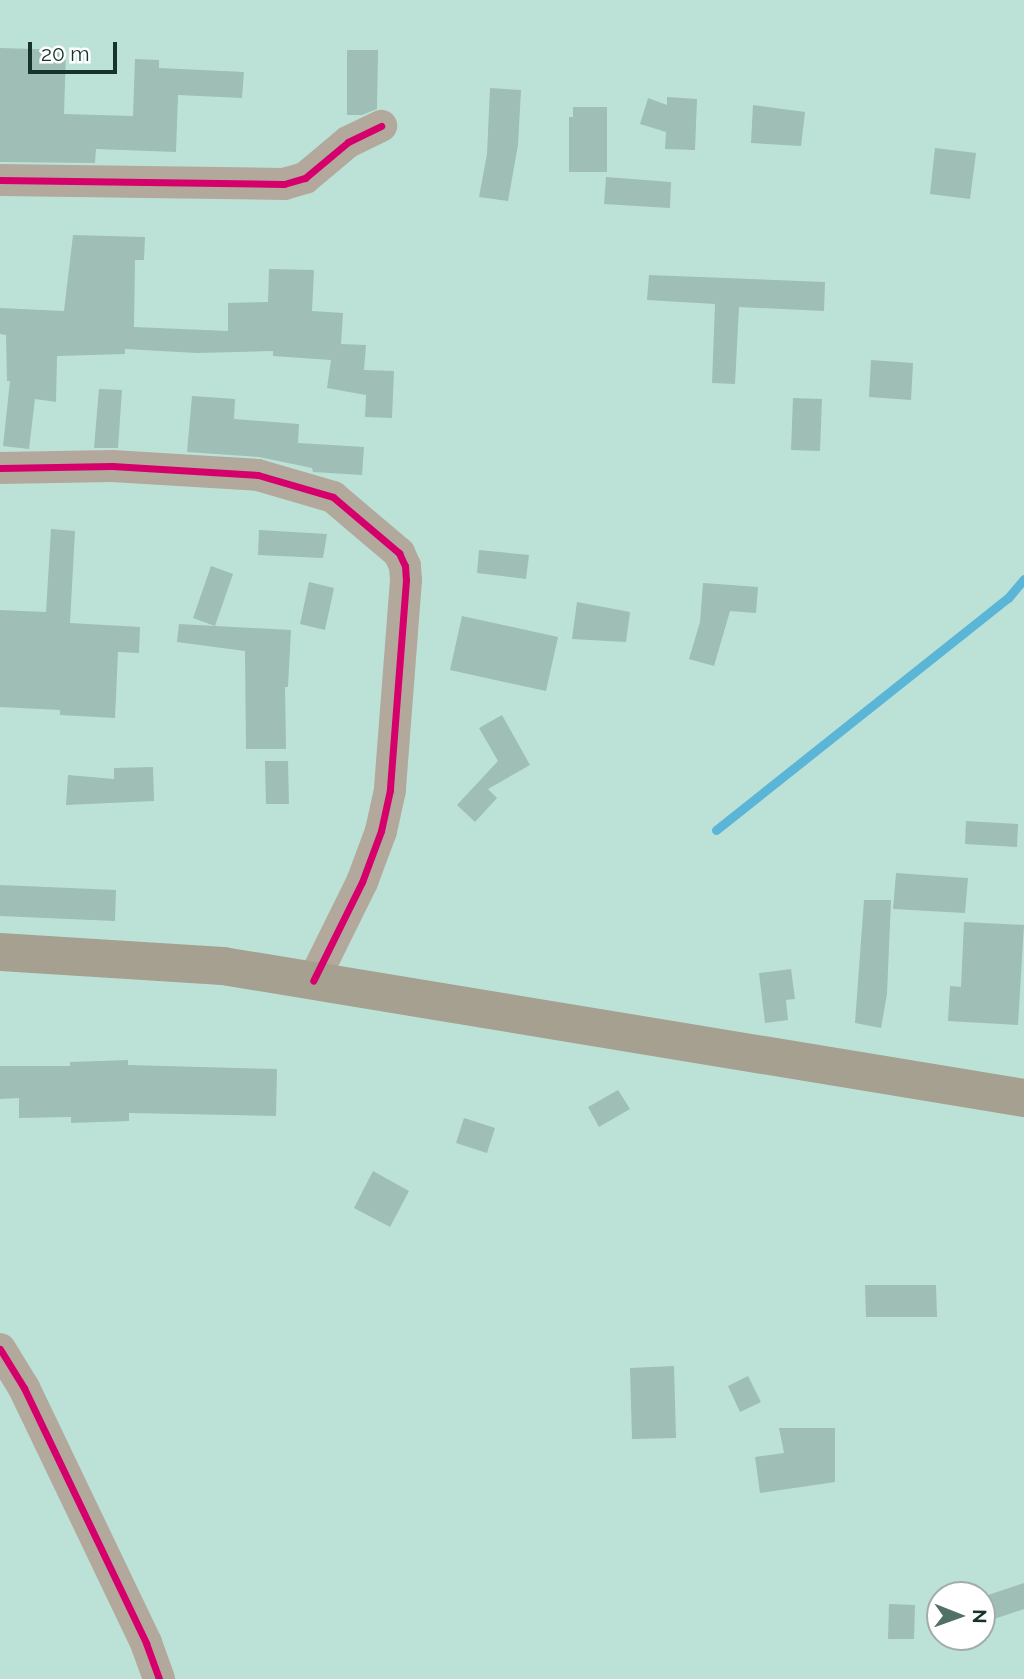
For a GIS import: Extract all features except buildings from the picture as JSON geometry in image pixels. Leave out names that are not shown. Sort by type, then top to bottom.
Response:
[{"type":"main road","points":[[0,952],[223,966],[1024,1098]]},
{"type":"street","points":[[0,180],[284,184],[305,178],[348,142],[381,127]]},
{"type":"street","points":[[0,468],[112,466],[258,475],[333,497],[398,552],[405,566],[407,580],[390,790],[381,831],[362,882],[313,981]]},
{"type":"street","points":[[0,1349],[24,1388],[146,1643],[159,1679]]},
{"type":"waterway","points":[[716,830],[1008,598],[1024,579]]},
{"type":"cycle path","points":[[0,180],[284,184],[305,178],[348,142],[381,126]]},
{"type":"cycle path","points":[[0,468],[112,466],[258,475],[333,497],[399,553],[405,566],[406,580],[390,790],[381,831],[362,882],[313,981]]},
{"type":"cycle path","points":[[0,1349],[24,1388],[146,1643],[159,1679]]}]
